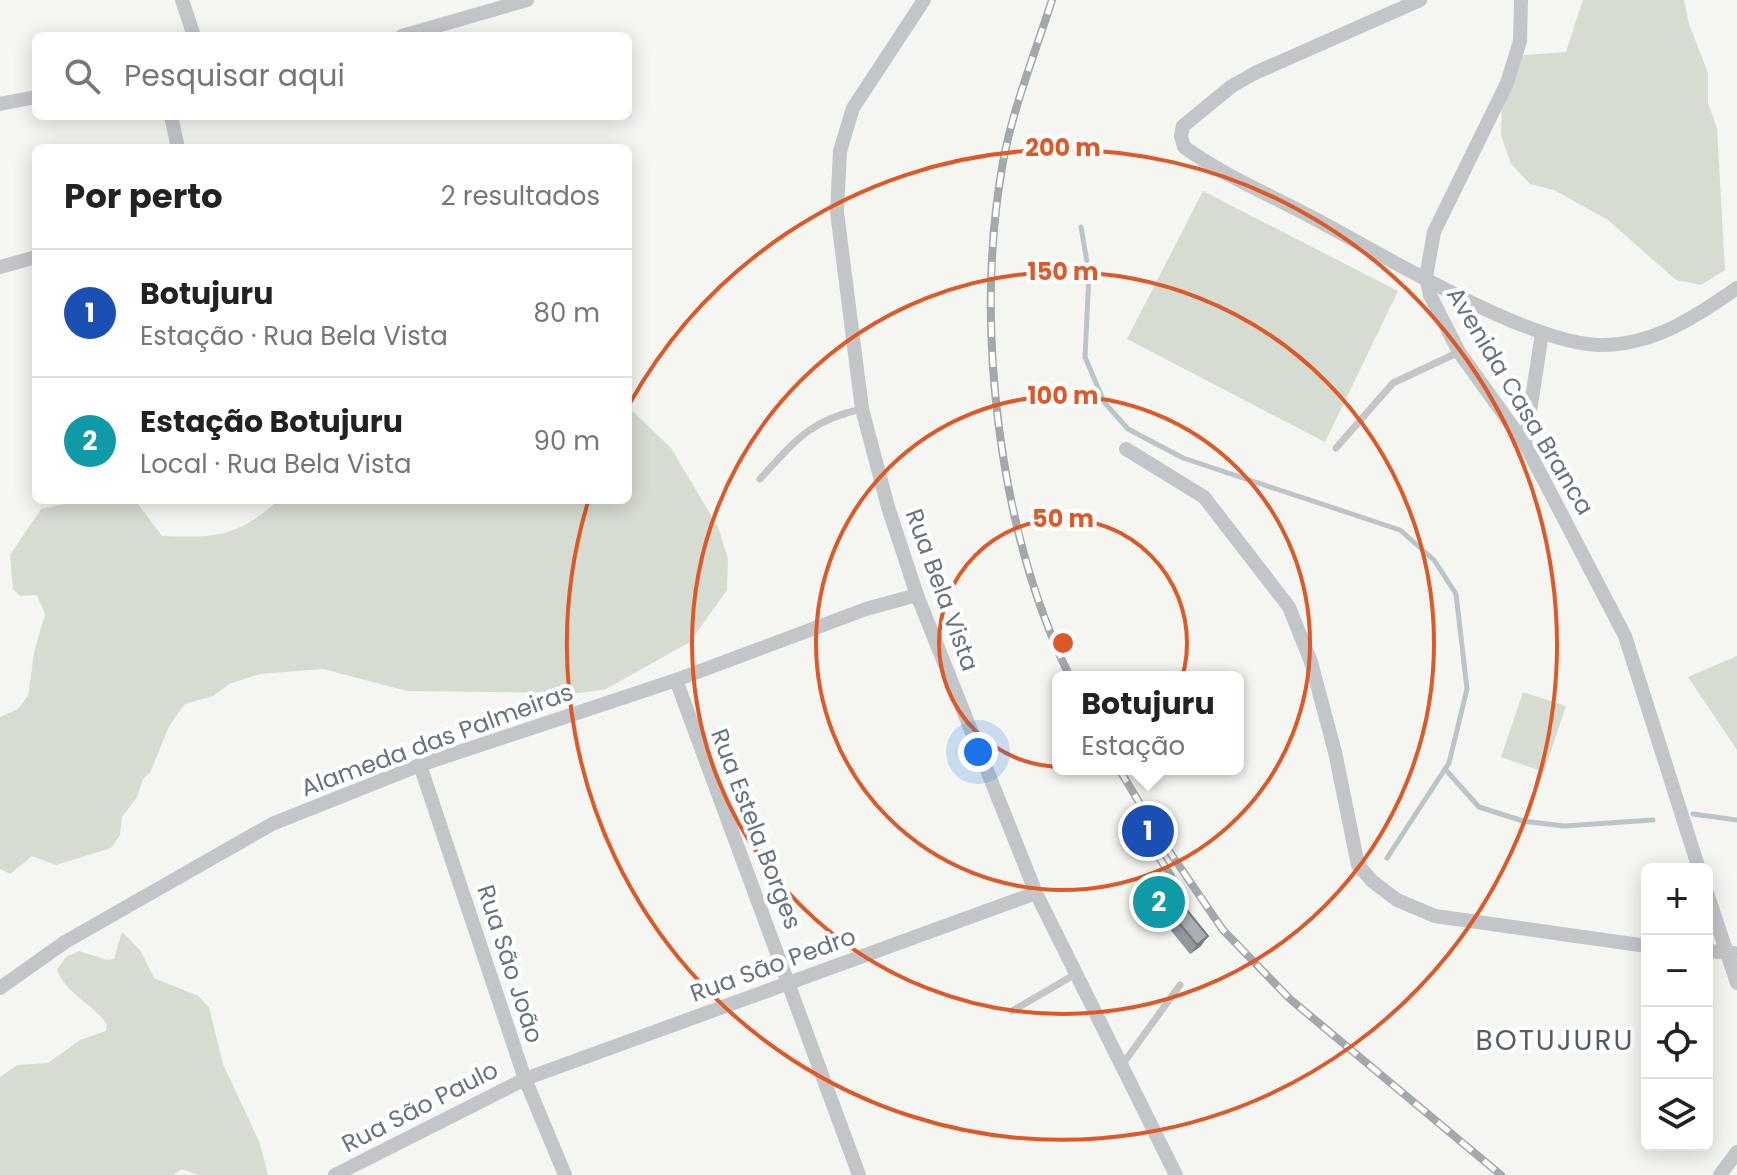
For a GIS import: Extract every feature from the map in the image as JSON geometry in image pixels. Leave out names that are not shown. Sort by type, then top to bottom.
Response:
[{"type":"street","points":[[182,0],[193,32]]},
{"type":"street","points":[[416,32],[527,0]]},
{"type":"street","name":"Rua Bela Vista","points":[[924,0],[853,108],[840,151],[837,212],[862,409],[888,507],[917,595],[1036,893],[1074,975],[1176,1175]]},
{"type":"street","points":[[1420,0],[1232,86],[1183,126],[1181,136],[1184,147],[1426,277],[1542,333],[1574,342],[1628,343],[1690,321],[1737,288]]},
{"type":"street","name":"Avenida Casa Branca","points":[[1521,0],[1520,41],[1507,83],[1434,232],[1426,277],[1437,315],[1459,352],[1525,444],[1625,636],[1697,863]]},
{"type":"street","points":[[0,104],[32,98]]},
{"type":"street","points":[[172,120],[177,144]]},
{"type":"street","points":[[0,267],[32,258]]},
{"type":"street","points":[[1525,444],[1542,333]]},
{"type":"street","points":[[1126,449],[1204,497],[1289,607],[1311,662],[1335,752],[1358,865],[1372,881],[1397,900],[1435,916],[1641,945]]},
{"type":"street","name":"Alameda das Palmeiras","points":[[0,988],[79,934],[272,824],[420,765],[676,680],[866,609],[917,595]]},
{"type":"street","name":"Rua Estela Borges","points":[[676,680],[859,1175]]},
{"type":"street","name":"Rua São João","points":[[420,765],[525,1079],[565,1175]]},
{"type":"street","name":"Rua São Pedro","points":[[525,1079],[1036,893]]},
{"type":"street","points":[[1713,907],[1732,953],[1737,983]]},
{"type":"street","name":"Rua São Paulo","points":[[335,1175],[525,1079]]},
{"type":"street","points":[[1720,1175],[1737,1152]]},
{"type":"lane","points":[[1336,448],[1393,383],[1459,352]]},
{"type":"lane","points":[[760,479],[794,442],[828,416],[862,409]]},
{"type":"lane","points":[[1012,1011],[1074,975]]},
{"type":"lane","points":[[1121,1067],[1180,985]]},
{"type":"shaded area","points":[[1583,0],[1684,0],[1689,24],[1708,73],[1708,103],[1717,128],[1725,270],[1701,285],[1676,280],[1608,220],[1554,190],[1530,184],[1511,164],[1501,135],[1502,106],[1512,56],[1566,52]]},
{"type":"shaded area","points":[[1203,191],[1398,291],[1325,442],[1127,339]]},
{"type":"shaded area","points":[[632,411],[671,448],[718,527],[728,559],[727,590],[690,642],[606,689],[580,693],[407,691],[323,669],[260,674],[229,684],[213,696],[185,704],[169,726],[150,773],[143,779],[137,797],[122,817],[120,835],[111,848],[56,865],[32,856],[10,874],[0,869],[0,717],[18,709],[28,696],[34,653],[45,614],[37,595],[20,596],[13,589],[10,555],[41,509],[65,504],[138,504],[162,536],[225,533],[274,504],[632,504]]},
{"type":"shaded area","points":[[1737,656],[1737,750],[1688,677]]},
{"type":"shaded area","points":[[1523,692],[1566,706],[1544,772],[1501,757]]},
{"type":"shaded area","points":[[122,932],[140,950],[154,978],[198,996],[209,1007],[223,1064],[260,1144],[268,1175],[198,1175],[182,1169],[173,1175],[0,1175],[0,1077],[17,1065],[48,1063],[80,1040],[106,1031],[107,1025],[101,1017],[66,985],[57,969],[66,957],[79,951],[107,960],[114,959]]},
{"type":"building","points":[[1182,904],[1208,936],[1197,945],[1171,913]]},
{"type":"waterway","points":[[1081,227],[1089,274],[1085,357],[1104,402],[1128,429],[1183,458],[1400,530],[1434,560],[1456,594],[1467,689],[1449,763],[1387,858]]},
{"type":"waterway","points":[[1445,769],[1479,807],[1523,821],[1564,826],[1653,820]]},
{"type":"waterway","points":[[1693,814],[1737,820]]},
{"type":"railway","points":[[1052,0],[1018,101],[1003,162],[991,290],[992,357],[1010,492],[1025,557],[1045,619],[1067,671]]},
{"type":"railway","points":[[1123,775],[1165,845],[1223,930],[1290,999],[1501,1175]]},
{"type":"railway","points":[[1141,829],[1171,876]]},
{"type":"place","name":"Botujuru","points":[[1148,831]]},
{"type":"place","name":"Estação Botujuru","points":[[1159,902]]},
{"type":"district","name":"BOTUJURU","points":[[1555,1040]]}]
